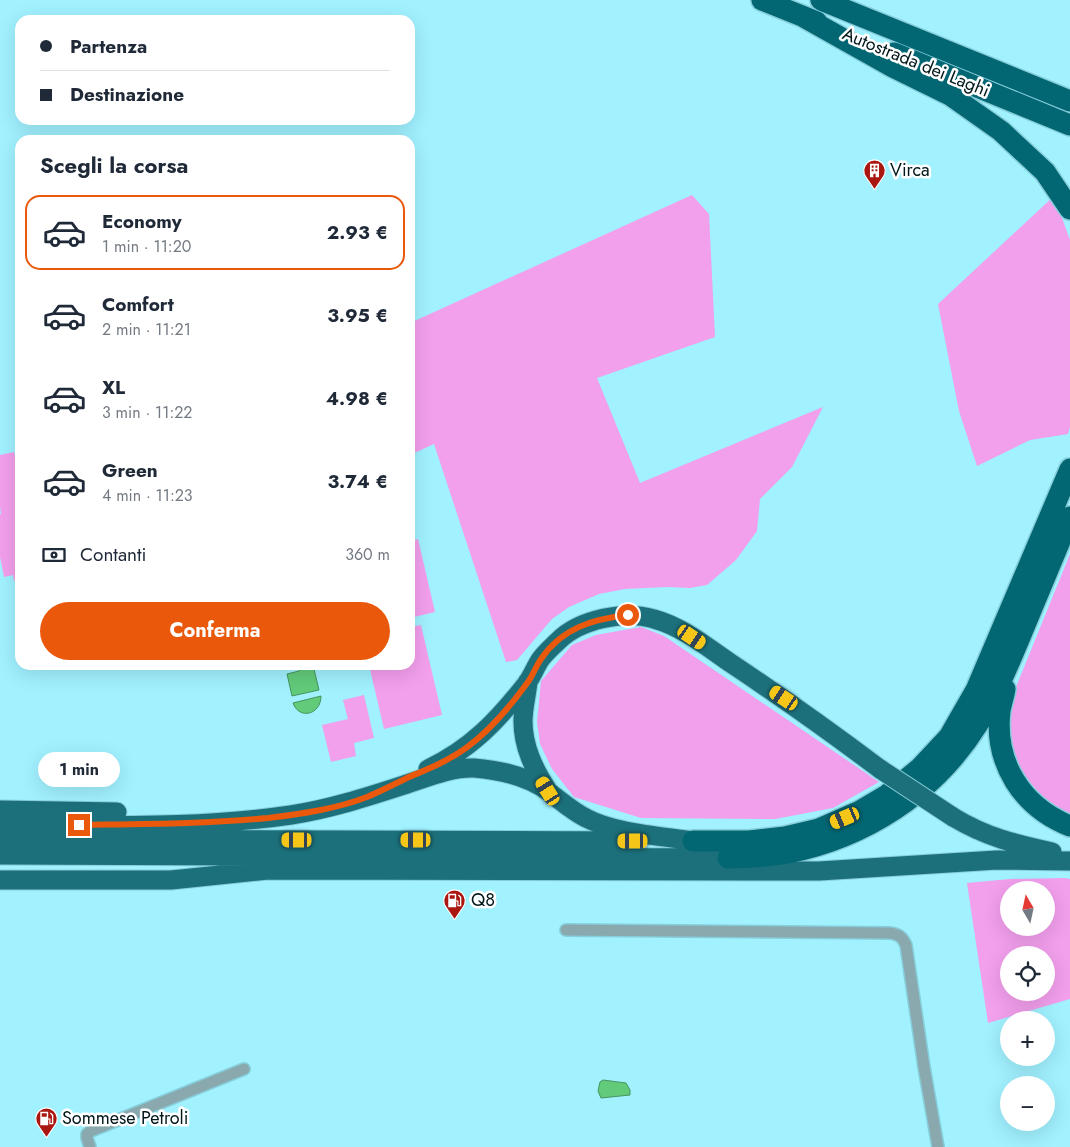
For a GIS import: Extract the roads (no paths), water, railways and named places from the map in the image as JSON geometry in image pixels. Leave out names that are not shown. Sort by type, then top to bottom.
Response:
[{"type":"highway","name":"Autostrada dei Laghi","points":[[762,0],[1070,125]]},
{"type":"highway","name":"Autostrada dei Laghi","points":[[821,0],[1070,100]]},
{"type":"highway","points":[[804,17],[893,67],[950,95],[1002,131],[1045,172],[1070,209]]},
{"type":"highway","points":[[984,66],[1043,76],[1070,86]]},
{"type":"highway","points":[[0,839],[749,841],[785,837],[818,828],[865,808],[887,795],[920,768],[949,737],[976,690],[1062,512],[1070,455]]},
{"type":"highway","points":[[1070,469],[1062,512],[1016,647],[1000,710],[1000,744],[1012,777],[1032,804],[1044,814],[1070,826]]},
{"type":"highway","points":[[368,797],[442,762],[466,748],[489,727],[528,682],[541,658],[560,639],[575,628],[604,617],[628,615],[652,618],[676,626],[799,709],[880,769],[971,828],[1018,846],[1070,856]]},
{"type":"highway","points":[[0,855],[750,858],[824,845],[866,827],[897,808],[930,781],[963,746],[992,700],[1016,647]]},
{"type":"highway","points":[[528,682],[523,720],[525,741],[530,759],[548,791]]},
{"type":"highway","points":[[0,826],[198,824],[291,815],[323,809],[446,772],[470,768],[495,770],[530,782],[548,791],[564,805],[586,819],[614,828],[693,841]]},
{"type":"highway","points":[[0,810],[291,815]]},
{"type":"highway","points":[[1033,848],[1070,848]]},
{"type":"highway","points":[[0,869],[801,871],[997,860],[1070,861]]},
{"type":"highway","points":[[0,880],[171,880],[268,870]]},
{"type":"street","points":[[566,930],[898,934],[903,938],[906,945],[938,1147]]},
{"type":"street","points":[[90,1147],[87,1134],[91,1131],[244,1070]]},
{"type":"place","name":"Virca","points":[[874,189]]},
{"type":"place","name":"Q8","points":[[455,919]]},
{"type":"place","name":"Sommese Petroli","points":[[46,1137]]}]
